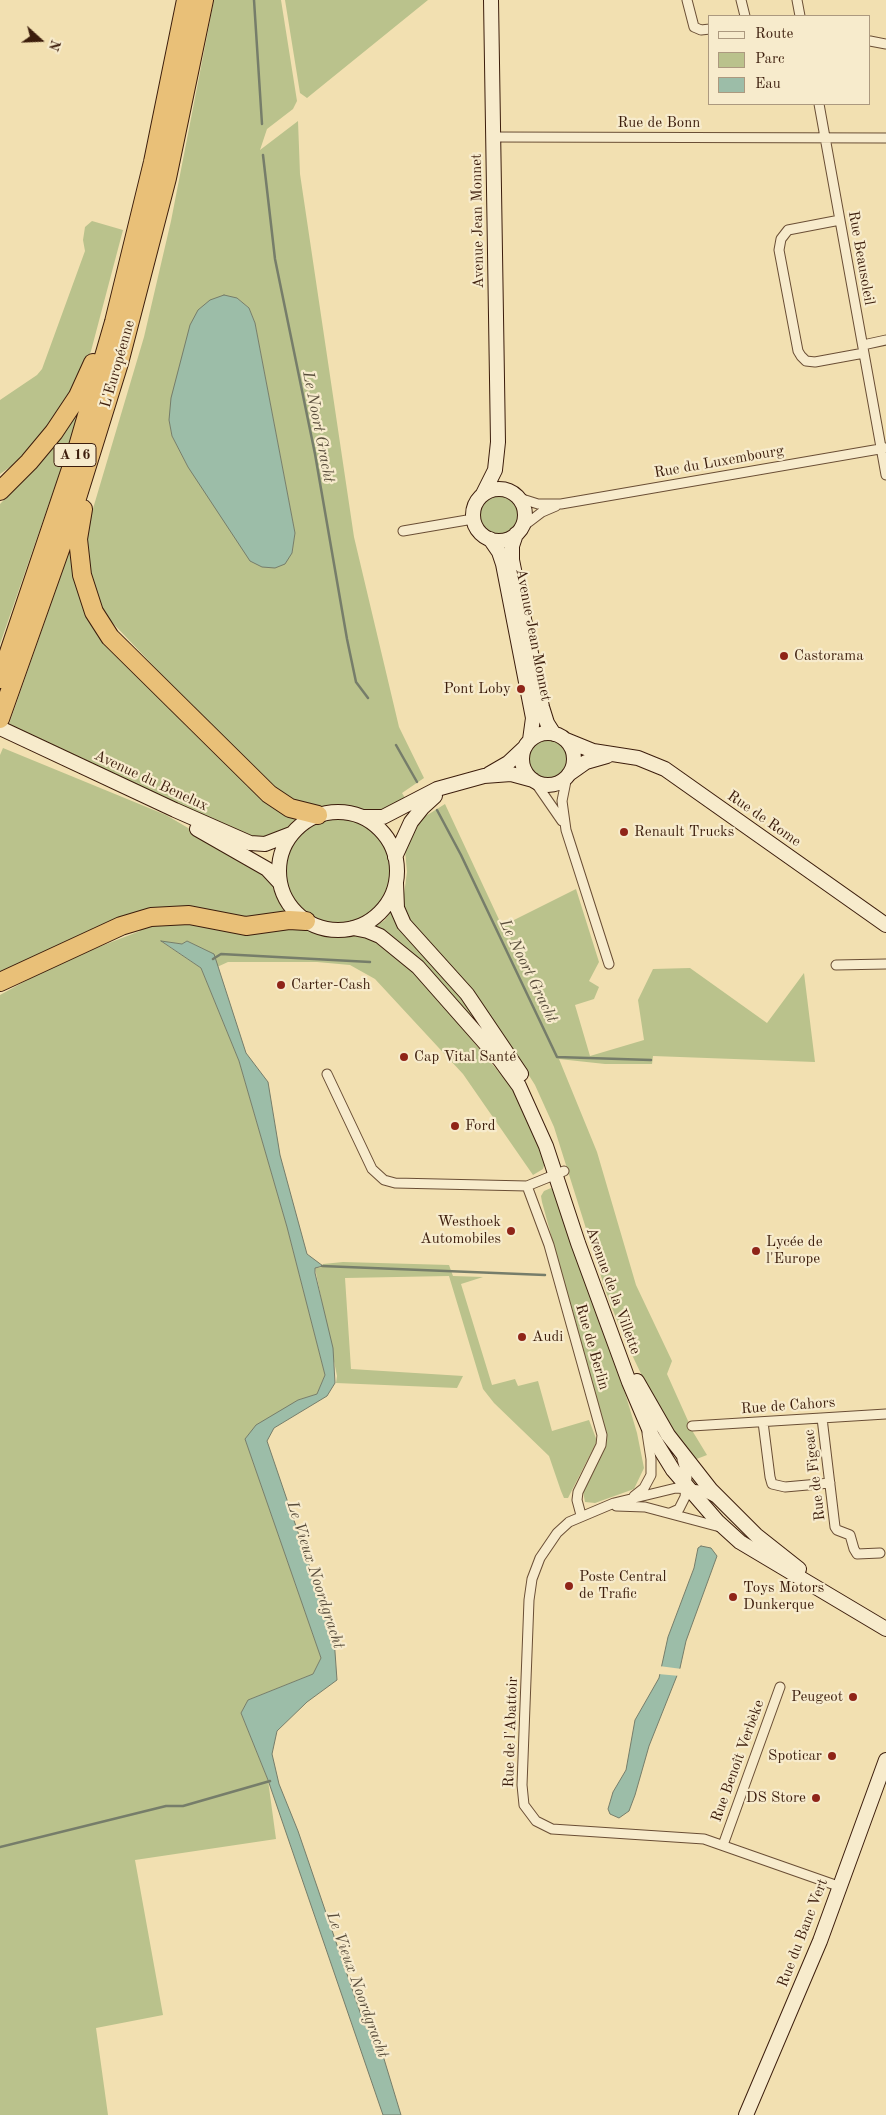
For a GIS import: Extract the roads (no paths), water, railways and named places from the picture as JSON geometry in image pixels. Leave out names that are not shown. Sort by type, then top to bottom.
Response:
[{"type":"highway","name":"L'Européenne","points":[[0,679],[74,460],[114,322],[138,227],[186,0]]},
{"type":"highway","name":"L'Européenne","points":[[0,719],[78,497],[133,312],[167,178],[204,0]]},
{"type":"highway","points":[[0,491],[29,462],[62,422],[87,377],[138,227]]},
{"type":"highway","points":[[133,312],[80,525],[80,566],[88,598],[97,618],[115,643],[264,790],[290,808],[318,814]]},
{"type":"highway","points":[[0,485],[29,462]]},
{"type":"highway","points":[[0,982],[121,926],[151,917],[189,915],[246,926],[289,920],[306,921]]},
{"type":"main road","name":"Avenue Jean Monnet","points":[[483,494],[495,470],[498,442],[491,0]]},
{"type":"main road","name":"Avenue Jean Monnet","points":[[498,442],[503,472],[516,496]]},
{"type":"main road","points":[[498,489],[516,496],[525,511],[519,531],[504,541],[490,539],[479,532],[473,519],[474,506],[483,494],[498,489]]},
{"type":"main road","name":"Avenue Jean Monnet","points":[[519,531],[512,546],[512,560],[542,708],[547,723],[560,737]]},
{"type":"main road","name":"Avenue Jean Monnet","points":[[490,539],[497,549],[503,564],[533,718],[527,744]]},
{"type":"main road","name":"Avenue du Benelux","points":[[0,728],[27,746],[172,815],[263,867],[280,883]]},
{"type":"main road","points":[[453,784],[430,800],[419,811],[404,835],[396,857],[396,883],[389,900],[380,913],[367,922],[352,928],[327,929],[306,921],[288,903],[280,883],[280,858],[292,833],[304,822],[318,814],[342,811],[363,817],[383,817],[437,789],[453,784],[484,776],[511,774],[553,784],[568,775],[574,756],[560,737],[542,733],[527,744],[508,763],[484,776]]},
{"type":"main road","name":"Rue de Rome","points":[[560,737],[593,751],[648,761],[665,769],[886,925]]},
{"type":"main road","name":"Avenue du Benelux","points":[[0,738],[27,746],[250,843],[265,844],[292,833]]},
{"type":"main road","points":[[527,744],[522,765],[534,781]]},
{"type":"main road","name":"Rue de Rome","points":[[568,775],[590,761],[618,755]]},
{"type":"main road","points":[[363,817],[385,834],[396,857]]},
{"type":"main road","name":"Avenue de la Villette","points":[[396,883],[397,908],[401,919],[467,994],[498,1037],[541,1113],[603,1314],[646,1423],[662,1454],[687,1488],[724,1528],[756,1553],[886,1629]]},
{"type":"main road","name":"Avenue de la Villette","points":[[352,928],[368,930],[380,936],[408,957],[431,980],[500,1060],[525,1097],[560,1173],[616,1338],[641,1389],[678,1448],[720,1500],[756,1535],[790,1562],[833,1591],[886,1621]]},
{"type":"main road","name":"Rue du Banc Vert","points":[[746,2115],[820,1941],[838,1886],[886,1760]]},
{"type":"street","points":[[687,0],[694,27],[701,30],[708,29]]},
{"type":"street","points":[[741,0],[745,15]]},
{"type":"street","points":[[796,0],[800,15]]},
{"type":"street","points":[[871,41],[886,44]]},
{"type":"street","name":"Rue Beausoleil","points":[[819,105],[863,349],[884,448],[886,475]]},
{"type":"street","name":"Rue de Bonn","points":[[493,137],[886,138]]},
{"type":"street","points":[[840,220],[788,230],[781,239],[778,250],[798,351],[806,361],[815,362],[863,349],[886,340]]},
{"type":"street","name":"Rue du Luxembourg","points":[[516,496],[535,503],[561,504],[884,448]]},
{"type":"street","name":"Rue du Luxembourg","points":[[519,531],[542,512],[561,504]]},
{"type":"street","points":[[403,531],[473,519]]},
{"type":"street","points":[[568,775],[562,801],[566,830],[609,964]]},
{"type":"street","points":[[534,781],[553,806],[566,830]]},
{"type":"street","points":[[836,965],[886,964]]},
{"type":"street","points":[[327,1074],[369,1164],[381,1179],[395,1182],[527,1186],[560,1173]]},
{"type":"street","name":"Rue de Berlin","points":[[527,1186],[549,1245],[602,1435],[601,1445],[578,1492],[577,1500],[581,1515]]},
{"type":"street","name":"Rue de Cahors","points":[[692,1426],[886,1414]]},
{"type":"street","name":"Rue de Figeac","points":[[822,1418],[836,1529],[850,1534],[854,1549],[858,1554],[880,1553]]},
{"type":"street","points":[[763,1422],[772,1484],[785,1487],[830,1483]]},
{"type":"street","name":"Rue de l'Abattoir","points":[[629,1499],[644,1488],[651,1475],[652,1460],[646,1423]]},
{"type":"street","points":[[670,1513],[681,1507],[687,1488],[686,1468],[678,1448]]},
{"type":"street","name":"Rue de l'Abattoir","points":[[720,1500],[700,1490],[687,1488],[666,1489],[581,1515],[556,1533],[540,1558],[532,1579],[529,1600],[522,1785],[524,1805],[536,1821],[552,1829],[698,1838],[838,1886]]},
{"type":"street","name":"Rue de l'Abattoir","points":[[598,1509],[634,1505],[724,1528]]},
{"type":"street","name":"Rue Benoît Verbèke","points":[[723,1845],[780,1687]]},
{"type":"water","points":[[224,295],[237,298],[249,308],[255,323],[295,533],[292,553],[285,564],[275,568],[262,567],[250,561],[188,467],[172,436],[169,420],[171,398],[190,325],[198,310],[210,300]]},
{"type":"water","points":[[161,941],[182,944],[187,941],[214,954],[246,1053],[268,1082],[280,1155],[307,1254],[323,1266],[315,1268],[315,1273],[333,1348],[335,1383],[327,1396],[274,1428],[267,1441],[334,1638],[337,1680],[307,1702],[277,1731],[272,1754],[279,1784],[298,1831],[361,2015],[376,2035],[401,2115],[383,2115],[268,1780],[241,1713],[248,1700],[313,1674],[321,1658],[245,1439],[256,1425],[298,1400],[317,1394],[325,1375],[287,1227],[239,1061],[201,968]]},
{"type":"water","points":[[701,1546],[711,1548],[717,1556],[686,1641],[680,1668],[649,1746],[635,1795],[629,1811],[619,1818],[610,1814],[608,1809],[613,1792],[626,1770],[635,1720],[659,1678],[668,1637],[694,1568],[698,1548]]},
{"type":"waterway","name":"Le Noort Gracht","points":[[254,0],[262,124]]},
{"type":"waterway","name":"Le Noort Gracht","points":[[263,155],[275,259],[315,454],[347,639],[356,682],[368,698]]},
{"type":"waterway","name":"Le Noort Gracht","points":[[396,745],[417,782]]},
{"type":"waterway","name":"Le Noort Gracht","points":[[437,810],[461,855],[557,1057],[651,1060]]},
{"type":"waterway","points":[[213,959],[221,954],[370,962]]},
{"type":"waterway","points":[[322,1266],[545,1275]]},
{"type":"waterway","points":[[0,1847],[166,1806],[183,1806],[270,1781]]},
{"type":"place","name":"Castorama","points":[[784,656]]},
{"type":"place","name":"Pont Loby","points":[[521,689]]},
{"type":"place","name":"Renault Trucks","points":[[624,832]]},
{"type":"place","name":"Carter-Cash","points":[[281,985]]},
{"type":"place","name":"Cap Vital Santé","points":[[404,1057]]},
{"type":"place","name":"Ford","points":[[455,1126]]},
{"type":"place","name":"Westhoek Automobiles","points":[[511,1231]]},
{"type":"place","name":"Lycée de l'Europe","points":[[756,1251]]},
{"type":"place","name":"Audi","points":[[522,1337]]},
{"type":"place","name":"Poste Central de Trafic","points":[[569,1586]]},
{"type":"place","name":"Toys Motors Dunkerque","points":[[733,1597]]},
{"type":"place","name":"Peugeot","points":[[853,1697]]},
{"type":"place","name":"Spoticar","points":[[832,1756]]},
{"type":"place","name":"DS Store","points":[[816,1798]]},
{"type":"water label","name":"Le Vieux Noordgracht","points":[[315,1575]]},
{"type":"water label","name":"Le Vieux Noordgracht","points":[[357,1985]]}]
